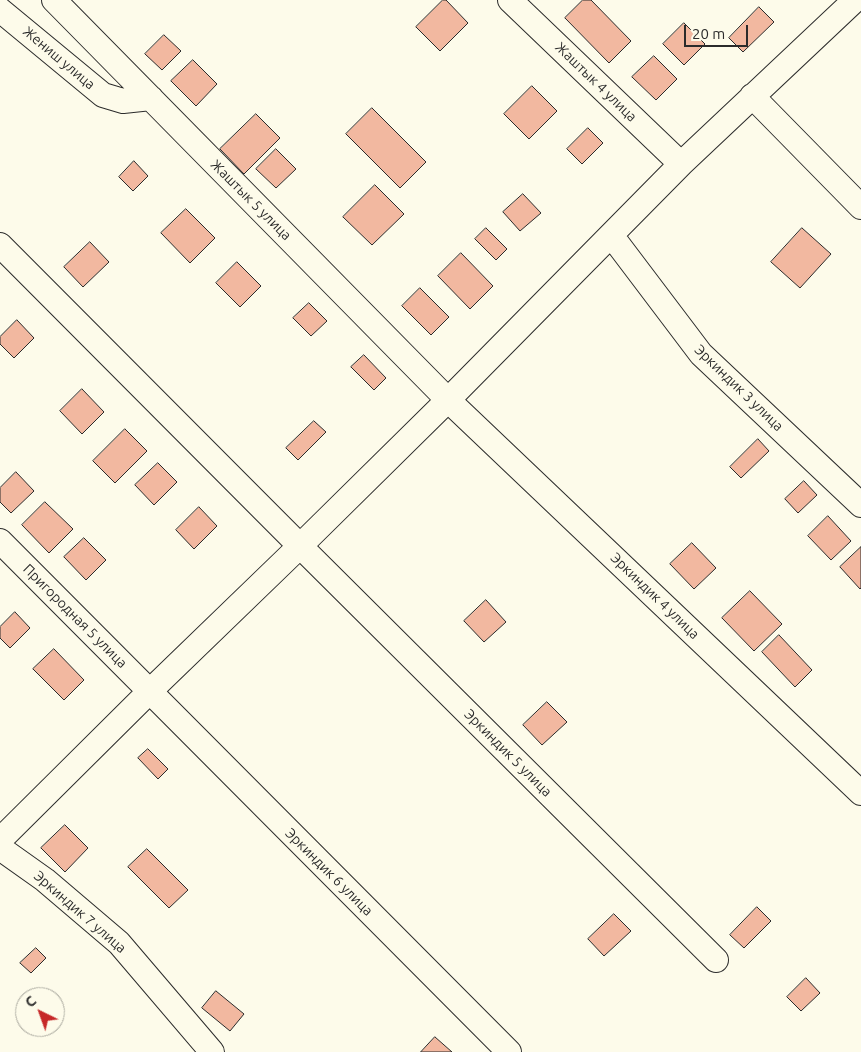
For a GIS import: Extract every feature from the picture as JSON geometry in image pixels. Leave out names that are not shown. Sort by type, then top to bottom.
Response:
[{"type":"street","name":"Жаштык 5 улица","points":[[54,0],[448,400]]},
{"type":"street","name":"Жаштык 4 улица","points":[[510,0],[681,164]]},
{"type":"street","points":[[0,840],[448,400],[681,164],[855,0]]},
{"type":"street","name":"Жениш улица","points":[[0,10],[103,96],[123,101],[151,98]]},
{"type":"street","points":[[752,96],[861,206]]},
{"type":"street","name":"Эркиндик 3 улица","points":[[611,235],[701,354],[861,505]]},
{"type":"street","name":"Эркиндик 5 улица","points":[[0,245],[716,960]]},
{"type":"street","name":"Эркиндик 4 улица","points":[[448,400],[861,792]]},
{"type":"street","name":"Пригородная 5 улица","points":[[0,541],[150,691]]},
{"type":"street","name":"Эркиндик 6 улица","points":[[150,691],[509,1052]]},
{"type":"street","name":"Эркиндик 7 улица","points":[[0,848],[45,880],[119,944],[212,1052]]},
{"type":"building","points":[[443,0],[446,0],[468,23],[440,51],[416,27]]},
{"type":"building","points":[[583,0],[591,0],[631,41],[609,63],[565,18]]},
{"type":"building","points":[[759,7],[774,22],[743,52],[729,38]]},
{"type":"building","points":[[684,23],[705,44],[684,65],[663,44]]},
{"type":"building","points":[[164,35],[181,51],[162,70],[145,54]]},
{"type":"building","points":[[654,56],[677,79],[656,100],[632,77]]},
{"type":"building","points":[[193,60],[217,84],[196,106],[171,81]]},
{"type":"building","points":[[532,86],[557,111],[529,139],[504,114]]},
{"type":"building","points":[[372,108],[426,162],[400,188],[346,134]]},
{"type":"building","points":[[256,114],[280,138],[244,174],[220,149]]},
{"type":"building","points":[[588,128],[603,143],[582,164],[567,149]]},
{"type":"building","points":[[276,149],[296,169],[276,188],[256,169]]},
{"type":"building","points":[[134,161],[148,176],[133,191],[119,177]]},
{"type":"building","points":[[375,185],[404,214],[372,245],[343,217]]},
{"type":"building","points":[[523,194],[541,213],[520,231],[503,212]]},
{"type":"building","points":[[186,209],[215,238],[190,263],[161,233]]},
{"type":"building","points":[[486,228],[507,249],[496,260],[475,239]]},
{"type":"building","points":[[802,228],[831,254],[800,288],[771,262]]},
{"type":"building","points":[[90,242],[109,262],[83,287],[64,267]]},
{"type":"building","points":[[461,253],[493,286],[470,309],[438,276]]},
{"type":"building","points":[[237,262],[261,286],[240,307],[216,283]]},
{"type":"building","points":[[420,288],[449,317],[431,335],[402,306]]},
{"type":"building","points":[[309,303],[327,321],[311,336],[293,318]]},
{"type":"building","points":[[17,320],[34,338],[14,358],[0,344],[0,337]]},
{"type":"building","points":[[364,355],[386,378],[374,390],[351,367]]},
{"type":"building","points":[[82,389],[104,412],[82,434],[60,411]]},
{"type":"building","points":[[314,421],[326,432],[298,460],[286,448]]},
{"type":"building","points":[[125,429],[147,451],[115,483],[93,461]]},
{"type":"building","points":[[758,439],[769,451],[741,478],[730,467]]},
{"type":"building","points":[[158,463],[177,482],[154,505],[135,485]]},
{"type":"building","points":[[16,472],[34,491],[11,513],[0,502],[0,488]]},
{"type":"building","points":[[804,481],[817,495],[798,513],[785,499]]},
{"type":"building","points":[[45,502],[73,529],[49,553],[22,525]]},
{"type":"building","points":[[199,507],[217,526],[194,549],[176,530]]},
{"type":"building","points":[[828,516],[851,541],[831,560],[808,536]]},
{"type":"building","points":[[84,538],[106,560],[86,580],[64,557]]},
{"type":"building","points":[[692,543],[716,568],[694,589],[670,564]]},
{"type":"building","points":[[861,547],[861,588],[860,589],[840,567]]},
{"type":"building","points":[[750,591],[782,624],[754,651],[722,618]]},
{"type":"building","points":[[486,600],[506,622],[484,642],[464,621]]},
{"type":"building","points":[[15,612],[30,628],[10,648],[0,638],[0,627]]},
{"type":"building","points":[[779,635],[812,670],[795,687],[762,652]]},
{"type":"building","points":[[54,649],[84,680],[64,700],[33,669]]},
{"type":"building","points":[[547,702],[567,722],[542,745],[523,725]]},
{"type":"building","points":[[148,749],[168,769],[158,779],[138,758]]},
{"type":"building","points":[[65,825],[88,848],[65,872],[41,848]]},
{"type":"building","points":[[147,849],[188,890],[169,908],[128,867]]},
{"type":"building","points":[[757,907],[771,921],[744,948],[730,935]]},
{"type":"building","points":[[614,914],[631,931],[604,956],[588,939]]},
{"type":"building","points":[[36,948],[46,958],[31,973],[20,963]]},
{"type":"building","points":[[806,978],[820,993],[801,1011],[787,997]]},
{"type":"building","points":[[216,991],[244,1014],[230,1031],[202,1008]]},
{"type":"building","points":[[435,1037],[452,1052],[421,1052]]}]
